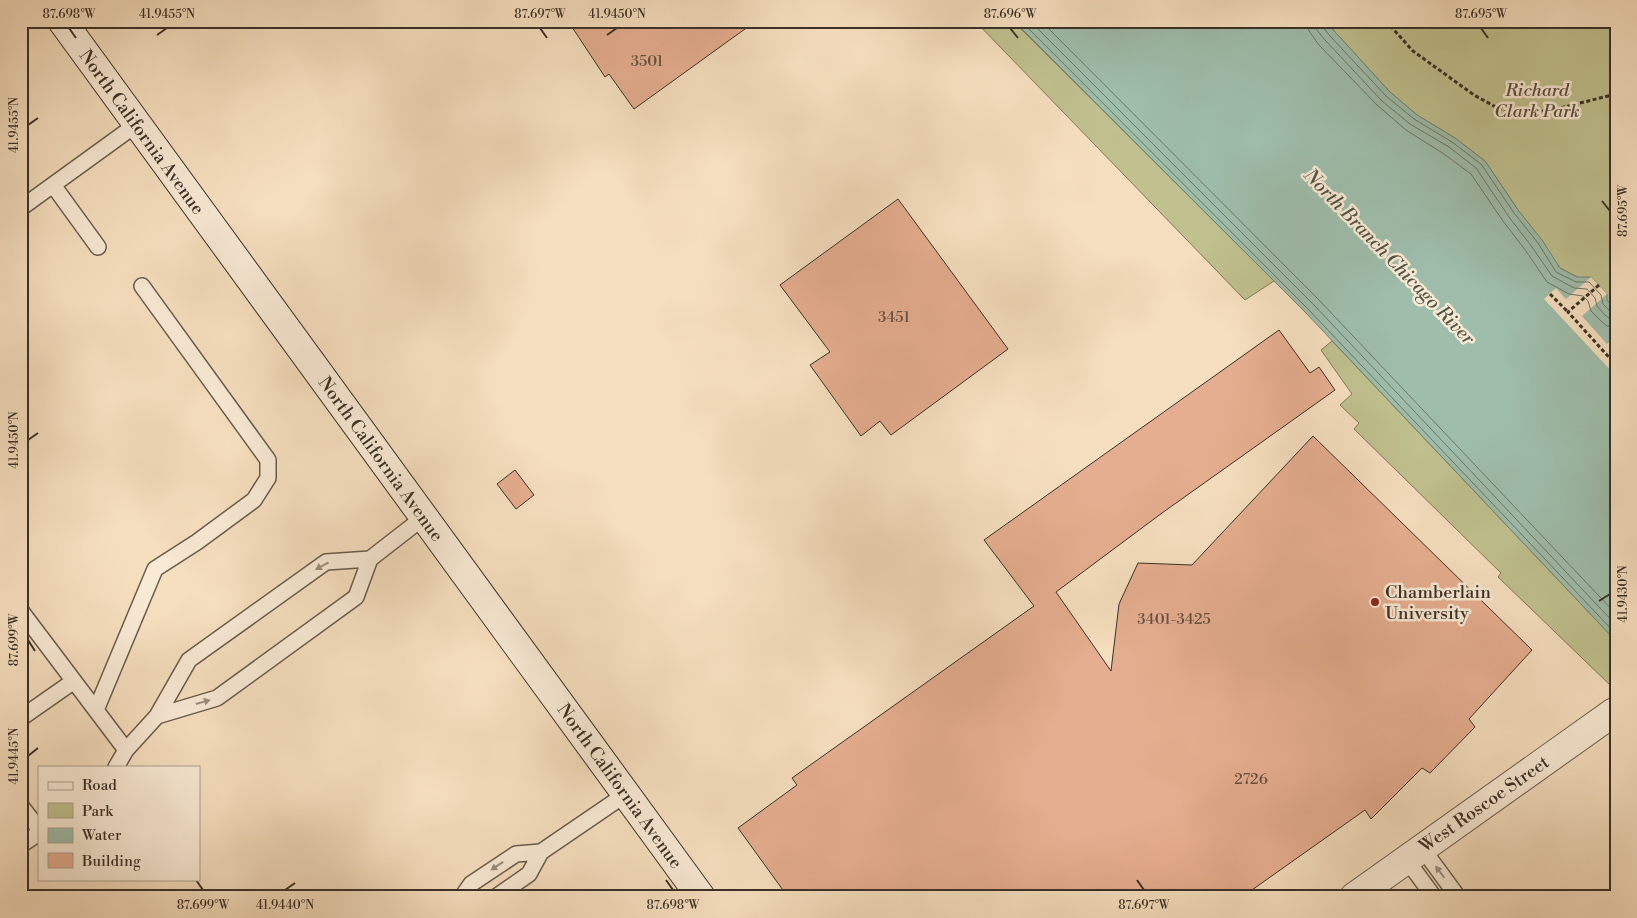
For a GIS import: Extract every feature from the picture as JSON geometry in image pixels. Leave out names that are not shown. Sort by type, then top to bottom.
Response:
[{"type":"street","name":"North California Avenue","points":[[62,21],[701,897]]},
{"type":"street","name":"West Roscoe Street","points":[[1354,897],[1614,712]]},
{"type":"lane","points":[[21,208],[137,124]]},
{"type":"lane","points":[[53,185],[98,247]]},
{"type":"lane","points":[[96,710],[155,569],[197,542],[254,500],[268,478],[268,460],[142,286]]},
{"type":"lane","points":[[156,716],[217,698],[349,603],[356,597],[370,559],[424,517]]},
{"type":"lane","points":[[117,766],[126,750],[156,716],[189,660],[326,562],[370,559]]},
{"type":"lane","points":[[21,611],[126,750]]},
{"type":"lane","points":[[21,718],[74,681]]},
{"type":"lane","points":[[496,897],[529,874],[541,852],[626,794]]},
{"type":"lane","points":[[21,806],[38,830]]},
{"type":"lane","points":[[21,845],[38,832]]},
{"type":"lane","points":[[462,897],[471,884],[516,854],[541,852]]},
{"type":"lane","points":[[1414,854],[1434,897]]},
{"type":"lane","points":[[1414,854],[1458,897]]},
{"type":"path","points":[[1386,21],[1412,51],[1474,95],[1505,112],[1516,115],[1556,109],[1616,94]]},
{"type":"path","points":[[1568,312],[1599,285]]},
{"type":"path","points":[[1550,294],[1616,365]]},
{"type":"green space","points":[[975,21],[1013,21],[1274,281],[1245,300]]},
{"type":"green space","name":"Richard Clark Park","points":[[1325,21],[1616,21],[1616,310],[1607,300],[1577,277],[1560,268],[1485,161],[1455,138],[1417,115],[1390,92]]},
{"type":"green space","points":[[1332,341],[1616,641],[1616,693],[1498,577],[1501,573],[1354,429],[1359,423],[1340,405],[1352,394],[1321,350]]},
{"type":"water","name":"North Branch Chicago River","points":[[1014,21],[1325,21],[1390,92],[1417,115],[1455,138],[1485,161],[1560,268],[1577,277],[1591,277],[1607,294],[1607,300],[1616,310],[1616,641],[1305,312]]},
{"type":"pier","points":[[1591,277],[1607,294],[1582,316],[1607,344],[1616,336],[1616,376],[1544,299],[1556,288],[1566,299]]},
{"type":"building","points":[[568,21],[756,21],[634,109],[609,74],[605,77]]},
{"type":"building","points":[[898,199],[1008,349],[891,435],[880,421],[861,436],[810,365],[830,352],[780,285]]},
{"type":"building","points":[[1279,330],[1310,373],[1319,367],[1335,390],[1162,513],[1056,592],[1111,671],[1119,604],[1138,563],[1192,565],[1313,436],[1532,650],[1469,719],[1475,727],[1430,773],[1422,768],[1371,819],[1365,810],[1242,897],[788,897],[738,828],[797,785],[792,778],[1034,606],[984,540]]},
{"type":"building","points":[[515,470],[534,495],[516,509],[497,484]]},
{"type":"place","name":"Chamberlain University","points":[[1375,602]]}]
